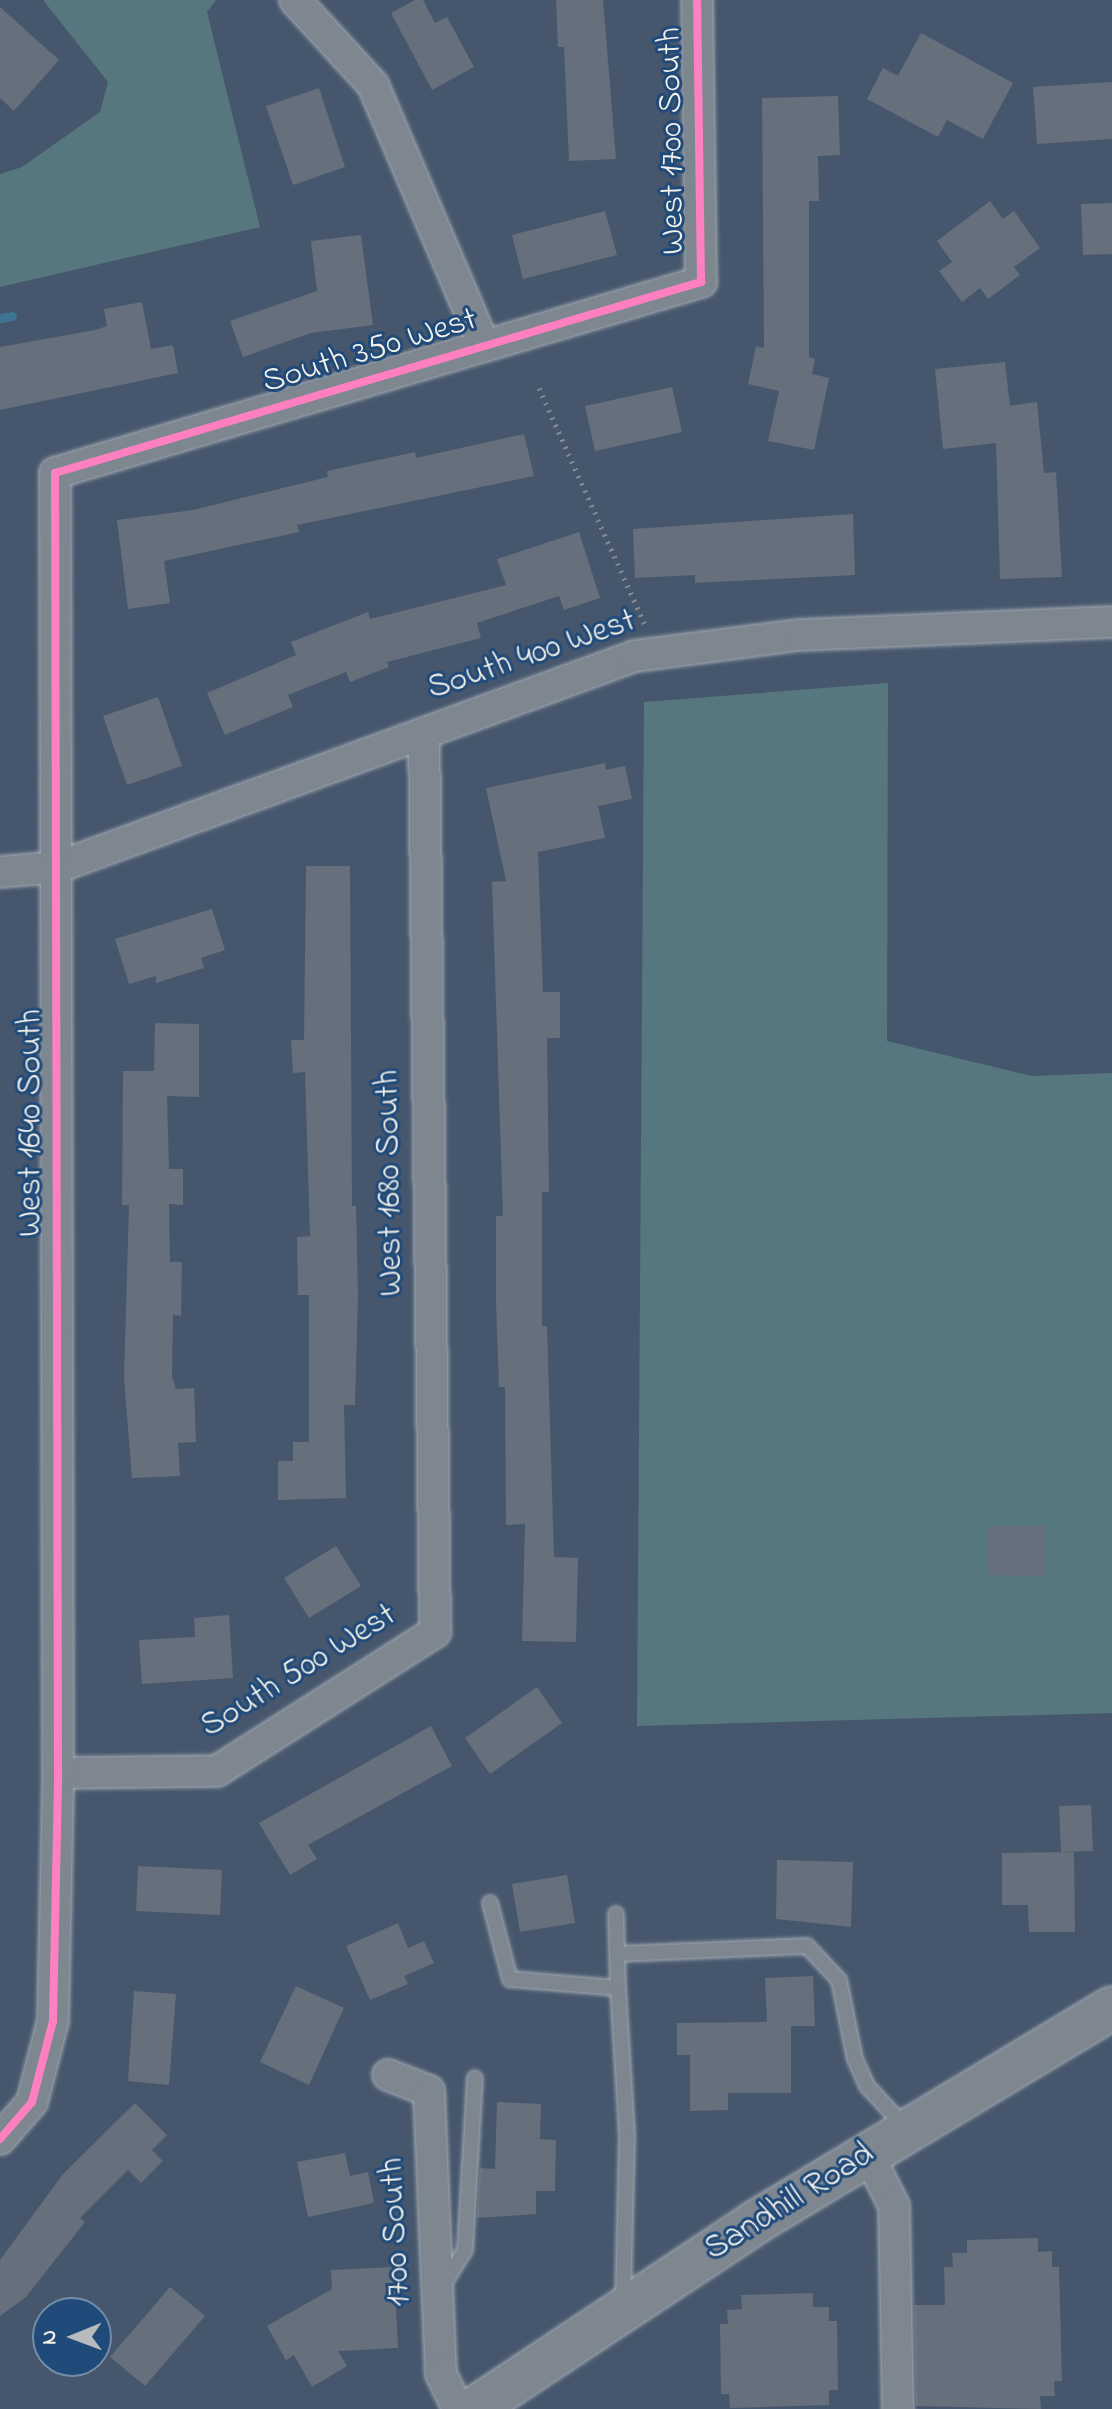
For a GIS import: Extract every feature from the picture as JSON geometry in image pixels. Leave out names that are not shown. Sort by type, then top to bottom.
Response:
[{"type":"street","points":[[295,0],[373,85],[484,345]]},
{"type":"street","name":"West 1700 South","points":[[697,0],[701,282]]},
{"type":"street","name":"South 350 West","points":[[55,473],[701,282]]},
{"type":"street","name":"West 1640 South","points":[[0,2139],[32,2102],[53,2021],[58,1773],[55,473]]},
{"type":"street","name":"South 400 West","points":[[0,872],[58,867],[635,656],[800,635],[1112,622]]},
{"type":"street","name":"West 1680 South","points":[[424,733],[435,1632]]},
{"type":"street","name":"South 500 West","points":[[58,1773],[217,1771],[435,1632]]},
{"type":"street","name":"Sandhill Road","points":[[477,2407],[623,2307],[868,2154],[1112,2008]]},
{"type":"street","name":"1700 South","points":[[388,2075],[429,2091],[441,2374],[477,2407]]},
{"type":"street","points":[[868,2154],[894,2206],[898,2409]]},
{"type":"lane","points":[[490,1903],[510,1979],[618,1988]]},
{"type":"lane","points":[[616,1914],[627,2137],[623,2307]]},
{"type":"lane","points":[[617,1954],[807,1946],[839,1980],[855,2059],[867,2086],[908,2131]]},
{"type":"lane","points":[[439,2292],[465,2250],[475,2078]]},
{"type":"path","points":[[539,388],[647,630]]},
{"type":"green space","points":[[43,0],[216,0],[207,12],[260,227],[0,287],[0,174],[22,167],[100,112],[108,82]]},
{"type":"green space","points":[[888,683],[887,1041],[1031,1076],[1112,1073],[1112,1713],[637,1726],[644,702]]},
{"type":"building","points":[[415,0],[423,0],[435,23],[447,17],[474,67],[432,90],[391,13]]},
{"type":"building","points":[[556,0],[603,0],[616,159],[569,161],[564,47],[558,47]]},
{"type":"building","points":[[0,7],[59,60],[14,111],[0,98]]},
{"type":"building","points":[[921,33],[1013,83],[983,139],[947,120],[938,137],[867,99],[883,68],[898,76]]},
{"type":"building","points":[[1112,82],[1112,139],[1037,144],[1033,87]]},
{"type":"building","points":[[319,88],[345,167],[293,185],[266,106]]},
{"type":"building","points":[[838,96],[840,155],[818,156],[819,201],[809,201],[809,357],[815,359],[812,374],[829,378],[814,450],[768,441],[779,391],[748,384],[756,346],[764,348],[762,98]]},
{"type":"building","points":[[990,201],[1003,219],[1014,211],[1040,248],[1014,267],[1020,275],[988,299],[980,288],[962,302],[939,271],[952,262],[937,241]]},
{"type":"building","points":[[1112,203],[1112,254],[1083,255],[1081,204]]},
{"type":"building","points":[[605,211],[617,255],[523,279],[512,235]]},
{"type":"building","points":[[361,235],[373,325],[311,333],[243,357],[230,321],[317,291],[311,241]]},
{"type":"building","points":[[142,302],[151,349],[173,345],[178,373],[0,410],[0,347],[95,330],[107,326],[104,309]]},
{"type":"building","points":[[1005,362],[1010,406],[1037,402],[1044,473],[1056,472],[1062,577],[1000,579],[996,443],[943,449],[935,369]]},
{"type":"building","points":[[672,387],[682,432],[595,451],[585,406]]},
{"type":"building","points":[[524,434],[534,476],[297,525],[299,532],[164,561],[170,603],[128,609],[117,520],[193,510],[328,477],[327,471],[415,452],[416,458]]},
{"type":"building","points":[[853,514],[855,575],[695,583],[695,575],[635,578],[633,529]]},
{"type":"building","points":[[579,532],[600,598],[564,610],[559,596],[477,623],[481,638],[387,662],[389,667],[350,682],[346,672],[288,695],[293,707],[225,735],[207,693],[296,655],[291,642],[368,612],[370,619],[506,585],[497,559]]},
{"type":"building","points":[[158,697],[182,766],[127,785],[103,716]]},
{"type":"building","points":[[605,763],[606,770],[625,766],[632,799],[598,806],[605,838],[538,852],[543,992],[560,992],[560,1038],[547,1038],[549,1192],[542,1192],[542,1326],[547,1326],[554,1557],[578,1558],[576,1642],[522,1641],[525,1524],[506,1525],[505,1387],[499,1387],[496,1304],[496,1216],[503,1216],[492,882],[506,881],[486,788]]},
{"type":"building","points":[[306,866],[350,866],[352,1206],[356,1206],[358,1294],[355,1405],[344,1405],[346,1498],[278,1500],[278,1461],[293,1461],[293,1442],[309,1442],[309,1295],[298,1295],[297,1237],[310,1236],[305,1072],[293,1073],[291,1040],[304,1040]]},
{"type":"building","points":[[212,909],[225,950],[201,958],[204,968],[156,983],[156,976],[129,984],[115,939]]},
{"type":"building","points":[[155,1023],[199,1024],[199,1097],[167,1096],[169,1169],[183,1169],[183,1205],[169,1204],[170,1262],[182,1262],[181,1316],[173,1315],[172,1376],[176,1389],[194,1388],[196,1442],[178,1443],[180,1476],[132,1478],[124,1378],[129,1205],[122,1205],[123,1071],[154,1071]]},
{"type":"building","points":[[988,1526],[1046,1526],[1045,1576],[987,1575]]},
{"type":"building","points":[[336,1546],[361,1586],[309,1618],[284,1578]]},
{"type":"building","points":[[229,1615],[233,1678],[142,1684],[139,1640],[195,1637],[194,1618]]},
{"type":"building","points":[[537,1687],[562,1723],[490,1774],[465,1738]]},
{"type":"building","points":[[431,1726],[452,1766],[308,1845],[317,1859],[290,1875],[259,1823]]},
{"type":"building","points":[[1091,1805],[1093,1851],[1061,1852],[1059,1806]]},
{"type":"building","points":[[1074,1852],[1075,1932],[1029,1932],[1028,1905],[1002,1905],[1002,1853]]},
{"type":"building","points":[[777,1860],[853,1862],[851,1927],[776,1919]]},
{"type":"building","points":[[138,1866],[222,1870],[220,1915],[136,1911]]},
{"type":"building","points":[[567,1875],[575,1923],[520,1932],[512,1884]]},
{"type":"building","points":[[398,1923],[408,1948],[424,1941],[434,1963],[404,1976],[408,1984],[370,2000],[346,1946]]},
{"type":"building","points":[[813,1976],[815,2026],[791,2026],[791,2093],[728,2093],[728,2110],[690,2111],[690,2055],[677,2055],[677,2023],[767,2022],[765,1978]]},
{"type":"building","points":[[296,1986],[344,2008],[309,2085],[260,2062]]},
{"type":"building","points":[[134,1991],[176,1994],[169,2085],[128,2081]]},
{"type":"building","points":[[497,2102],[541,2104],[540,2139],[556,2140],[555,2191],[536,2191],[536,2214],[477,2218],[480,2168],[495,2169]]},
{"type":"building","points":[[135,2103],[167,2135],[152,2150],[163,2161],[141,2183],[128,2170],[80,2218],[85,2222],[26,2297],[0,2316],[0,2260],[63,2174]]},
{"type":"building","points":[[345,2153],[350,2176],[368,2172],[374,2203],[308,2217],[297,2162]]},
{"type":"building","points":[[1038,2238],[1038,2252],[1052,2251],[1052,2267],[1059,2267],[1062,2381],[1054,2381],[1055,2396],[1040,2396],[1041,2409],[916,2406],[914,2305],[945,2305],[944,2267],[953,2267],[952,2253],[967,2253],[967,2240]]},
{"type":"building","points":[[394,2267],[398,2348],[338,2351],[347,2366],[312,2387],[294,2355],[286,2360],[267,2326],[332,2289],[331,2270]]},
{"type":"building","points":[[170,2287],[205,2316],[145,2386],[112,2359],[112,2355]]},
{"type":"building","points":[[813,2293],[813,2307],[829,2307],[829,2321],[837,2321],[838,2390],[829,2390],[829,2405],[730,2408],[729,2394],[721,2394],[720,2324],[728,2324],[727,2310],[742,2309],[741,2295]]},
{"type":"waterway","points":[[0,318],[12,316]]},
{"type":"cycle path","points":[[0,2139],[32,2102],[53,2021],[58,1773],[55,473],[701,282],[697,0]]}]
